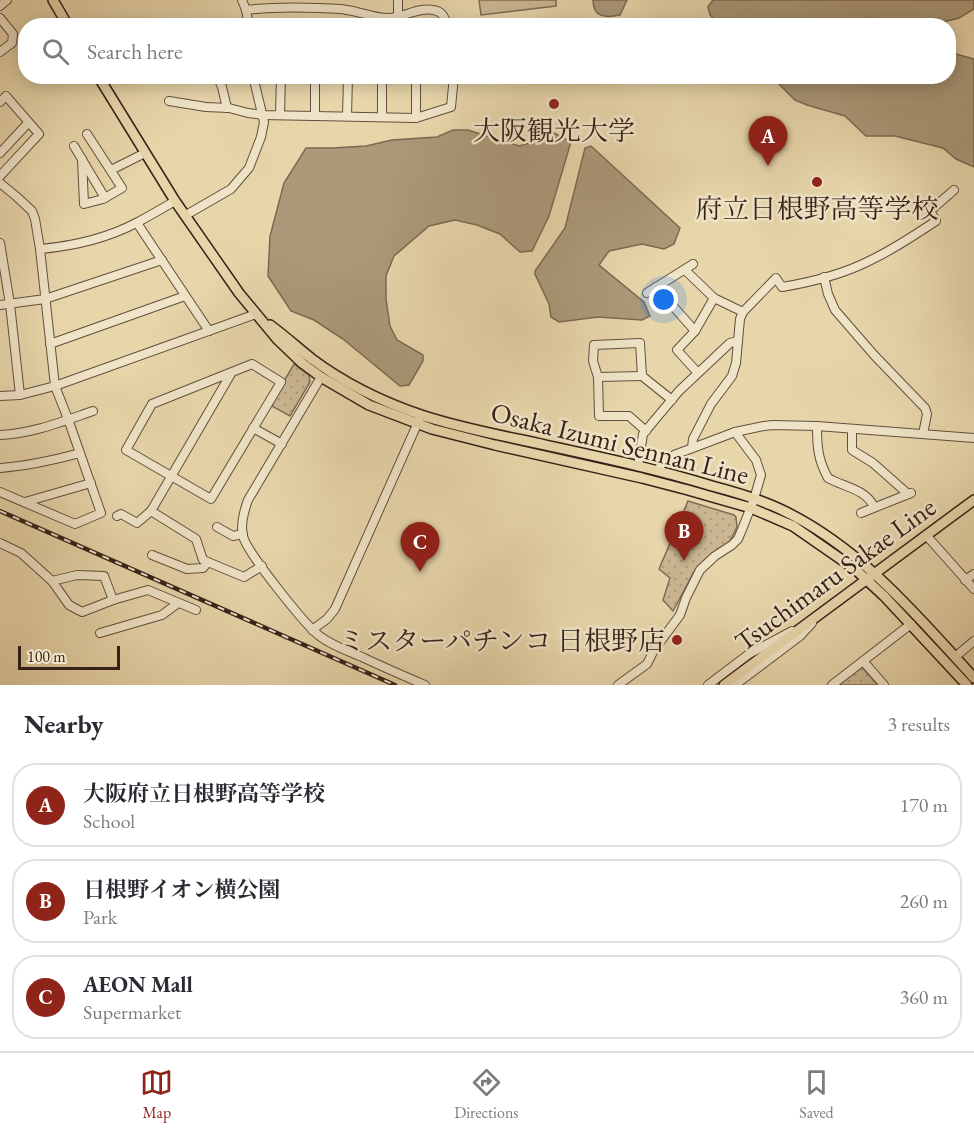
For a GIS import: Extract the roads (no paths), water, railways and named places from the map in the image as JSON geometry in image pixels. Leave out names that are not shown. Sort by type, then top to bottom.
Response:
[{"type":"main road","points":[[53,0],[63,18]]},
{"type":"main road","name":"Osaka Izumi Sennan Line","points":[[103,84],[175,201],[239,293],[276,339],[321,377],[369,405],[419,419],[478,441],[780,509],[808,524],[875,573],[974,678]]},
{"type":"main road","name":"Osaka Izumi Sennan Line","points":[[256,314],[313,360],[351,384],[419,419],[638,465],[685,477],[753,504],[793,526],[855,569],[884,596],[967,685]]},
{"type":"main road","name":"Tsuchimaru Sakae Line","points":[[724,685],[974,500]]},
{"type":"street","points":[[0,6],[7,0]]},
{"type":"street","points":[[242,0],[248,18]]},
{"type":"street","points":[[398,0],[398,17]]},
{"type":"street","points":[[246,10],[268,7],[336,9],[374,17],[398,17],[428,9],[441,13],[444,18]]},
{"type":"street","points":[[0,18],[13,34],[12,43],[0,52]]},
{"type":"street","points":[[221,84],[227,108]]},
{"type":"street","points":[[186,215],[231,189],[249,168],[255,156],[264,122],[256,84]]},
{"type":"street","points":[[280,114],[281,84]]},
{"type":"street","points":[[315,84],[315,116]]},
{"type":"street","points":[[347,116],[348,84]]},
{"type":"street","points":[[382,84],[382,117]]},
{"type":"street","points":[[416,84],[416,118]]},
{"type":"street","points":[[169,101],[263,115],[416,118],[451,107],[453,84]]},
{"type":"street","points":[[0,102],[6,96],[39,134],[0,176]]},
{"type":"street","points":[[0,153],[28,123]]},
{"type":"street","points":[[82,159],[84,204],[105,198],[122,188],[87,134]]},
{"type":"street","points":[[74,146],[105,198]]},
{"type":"street","points":[[111,170],[145,153]]},
{"type":"street","points":[[0,183],[32,211],[35,219],[55,386],[101,513],[75,524],[0,492]]},
{"type":"street","points":[[692,448],[693,439],[711,404],[732,376],[743,312],[776,278],[782,287],[846,271],[871,261],[936,221],[930,211],[954,190]]},
{"type":"street","points":[[40,249],[81,243],[102,237],[137,223],[175,201]]},
{"type":"street","points":[[137,223],[209,331]]},
{"type":"street","points":[[0,243],[21,395]]},
{"type":"street","points":[[0,305],[45,299],[162,260]]},
{"type":"street","points":[[647,293],[693,264]]},
{"type":"street","points":[[685,270],[714,298],[743,312]]},
{"type":"street","points":[[824,277],[835,310],[925,408],[927,414],[923,434]]},
{"type":"street","points":[[656,287],[695,331]]},
{"type":"street","points":[[50,344],[185,296]]},
{"type":"street","points":[[698,373],[677,350],[695,331],[714,298]]},
{"type":"street","points":[[0,396],[21,395],[55,386],[256,314]]},
{"type":"street","points":[[638,465],[643,434],[698,373],[730,343],[738,341]]},
{"type":"street","points":[[642,376],[640,343],[594,345],[599,417],[629,416],[646,431]]},
{"type":"street","points":[[252,364],[281,382],[253,428],[211,499],[126,450],[152,404],[252,364]]},
{"type":"street","points":[[117,516],[121,514],[137,524],[151,511],[232,372]]},
{"type":"street","points":[[598,377],[642,376],[672,400]]},
{"type":"street","points":[[321,377],[245,508],[242,526],[246,545],[312,630],[330,643],[425,685]]},
{"type":"street","points":[[0,435],[19,434],[93,411]]},
{"type":"street","points":[[312,630],[327,619],[334,609],[419,419]]},
{"type":"street","points":[[658,471],[666,459],[735,432],[764,426],[817,426],[974,438]]},
{"type":"street","points":[[817,426],[820,464],[828,478],[845,487],[862,492],[874,507]]},
{"type":"street","points":[[253,428],[282,444]]},
{"type":"street","points":[[852,429],[852,450],[873,463],[911,493],[861,513]]},
{"type":"street","points":[[618,685],[647,664],[654,650],[680,615],[700,570],[738,539],[761,478],[752,454],[735,432]]},
{"type":"street","points":[[0,468],[30,465],[80,453]]},
{"type":"street","points":[[25,502],[91,483]]},
{"type":"street","points":[[151,511],[196,539],[203,560],[244,577],[262,566]]},
{"type":"street","points":[[217,527],[233,536],[243,534]]},
{"type":"street","points":[[926,535],[974,590]]},
{"type":"street","points":[[0,554],[2,544],[21,553],[52,580],[69,605],[82,612],[148,590],[196,610]]},
{"type":"street","points":[[152,555],[187,569],[203,568],[208,562]]},
{"type":"street","points":[[965,580],[974,574]]},
{"type":"street","points":[[52,580],[77,575],[104,576],[113,600]]},
{"type":"street","points":[[100,633],[162,615],[178,603]]},
{"type":"street","points":[[735,685],[801,636],[819,615]]},
{"type":"street","points":[[708,685],[749,654],[806,624]]},
{"type":"street","points":[[832,685],[911,624]]},
{"type":"street","points":[[955,657],[974,641]]},
{"type":"street","points":[[862,661],[884,685]]},
{"type":"railway","points":[[0,511],[395,685]]},
{"type":"place","name":"大阪観光大学","points":[[554,104]]},
{"type":"place","name":"大阪府立日根野高等学校","points":[[768,166]]},
{"type":"place","name":"府立日根野高等学校","points":[[817,182]]},
{"type":"place","name":"日根野イオン横公園","points":[[684,561]]},
{"type":"place","name":"AEON Mall","points":[[420,572]]},
{"type":"place","name":"ミスターパチンコ 日根野店","points":[[677,640]]}]
